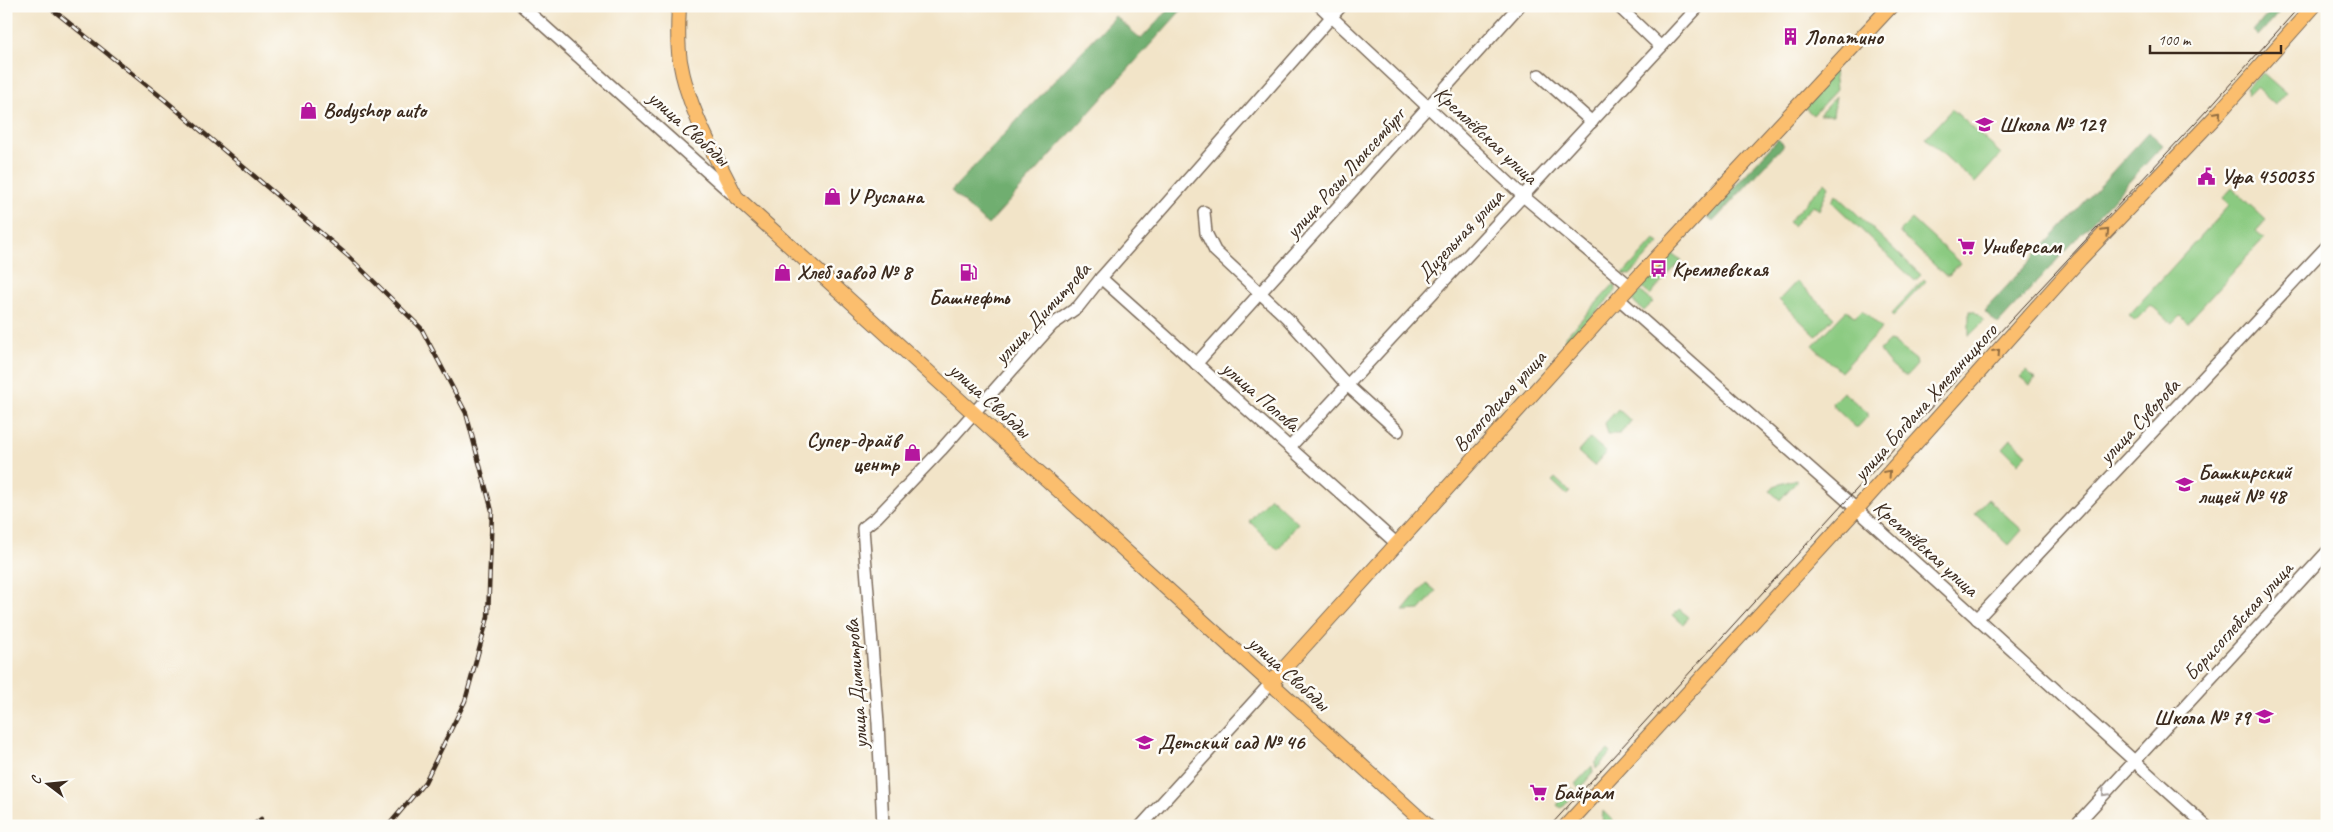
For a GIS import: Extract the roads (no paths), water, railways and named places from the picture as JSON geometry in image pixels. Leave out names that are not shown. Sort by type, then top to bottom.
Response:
[{"type":"main road","points":[[679,6],[678,37],[683,78],[700,125],[736,197]]},
{"type":"main road","name":"Вологодская улица","points":[[1270,684],[1630,286],[1891,6]]},
{"type":"main road","name":"улица Богдана Хмельницкого","points":[[1566,826],[1856,510],[2080,259],[2216,116],[2314,6]]},
{"type":"main road","name":"улица Свободы","points":[[736,197],[1428,826]]},
{"type":"street","name":"улица Свободы","points":[[522,6],[736,197]]},
{"type":"street","name":"Кремлёвская улица","points":[[1320,6],[1523,196],[1630,286]]},
{"type":"street","name":"улица Димитрова","points":[[883,826],[878,723],[862,528],[883,510],[975,413],[1052,325],[1078,307],[1101,278],[1341,6]]},
{"type":"street","name":"улица Розы Люксембург","points":[[1196,364],[1520,6]]},
{"type":"street","points":[[1618,6],[1661,47]]},
{"type":"street","name":"Дизельная улица","points":[[1290,446],[1699,6]]},
{"type":"street","points":[[1539,75],[1592,122]]},
{"type":"street","points":[[1204,212],[1206,233],[1215,251],[1287,318],[1347,385],[1398,432]]},
{"type":"street","name":"улица Суворова","points":[[1976,619],[2327,246]]},
{"type":"street","name":"улица Попова","points":[[1101,278],[1396,543]]},
{"type":"street","name":"Кремлёвская улица","points":[[1619,300],[2136,760],[2206,826]]},
{"type":"street","name":"Борисоглебская улица","points":[[2076,826],[2327,552]]},
{"type":"street","name":"Вологодская улица","points":[[1141,826],[1270,684]]},
{"type":"tram line","points":[[1550,826],[1998,334],[2208,109],[2300,6]]},
{"type":"railway","points":[[48,6],[165,100],[348,256],[421,328],[466,413],[492,511],[488,617],[465,701],[425,782],[388,826]]},
{"type":"railway","points":[[252,826],[261,819]]},
{"type":"place","name":"Лопатино","points":[[1790,37]]},
{"type":"place","name":"Bodyshop auto","points":[[309,110]]},
{"type":"place","name":"Школа № 129","points":[[1985,124]]},
{"type":"place","name":"Уфа 450035","points":[[2207,176]]},
{"type":"place","name":"У Руслана","points":[[832,196]]},
{"type":"place","name":"Универсам","points":[[1966,246]]},
{"type":"place","name":"Кремлевская","points":[[1658,269]]},
{"type":"place","name":"Хлеб завод № 8","points":[[783,272]]},
{"type":"place","name":"Башнефть","points":[[969,272]]},
{"type":"place","name":"Супер-драйв центр","points":[[913,452]]},
{"type":"place","name":"Башкирский лицей № 48","points":[[2184,484]]},
{"type":"place","name":"Школа № 79","points":[[2264,717]]},
{"type":"place","name":"Детский сад № 46","points":[[1144,742]]},
{"type":"place","name":"Байрам","points":[[1539,792]]}]
